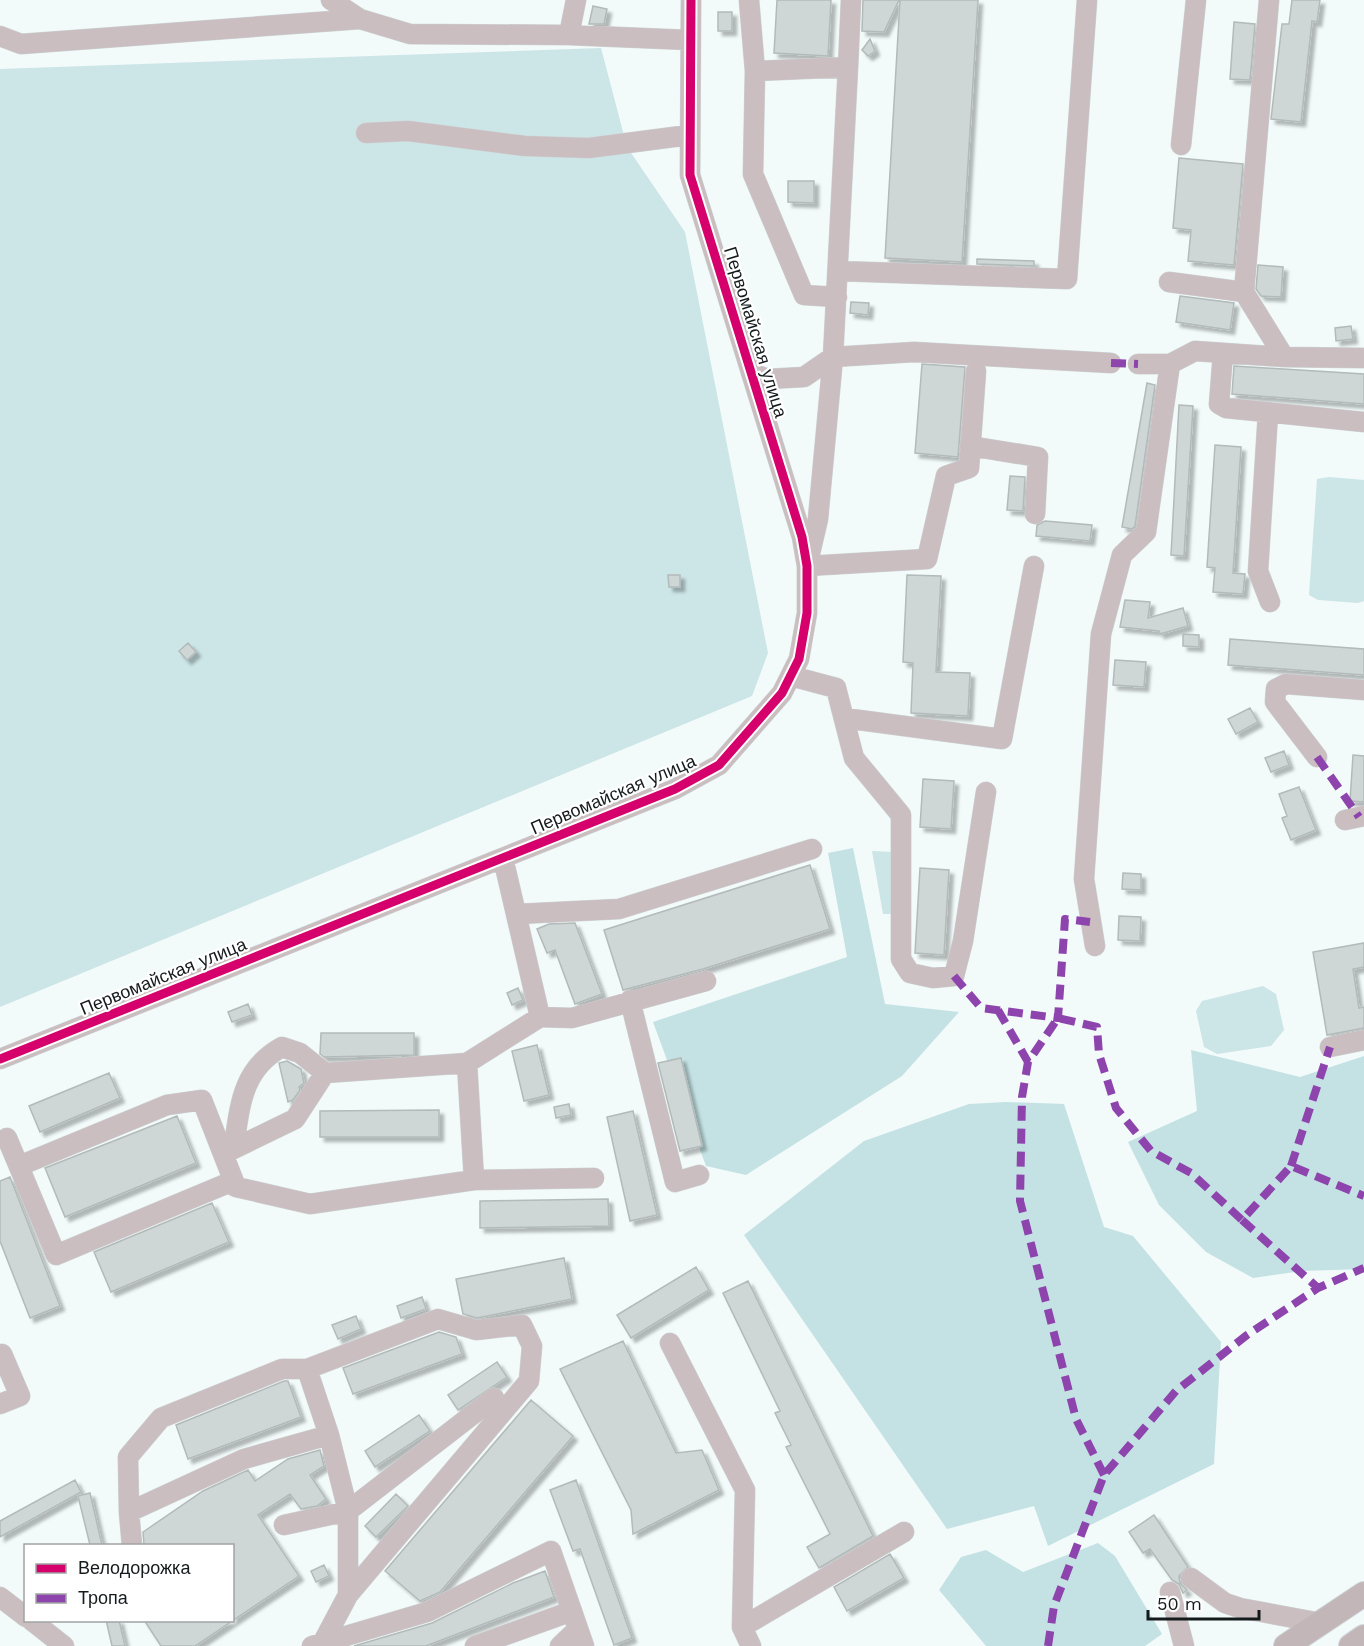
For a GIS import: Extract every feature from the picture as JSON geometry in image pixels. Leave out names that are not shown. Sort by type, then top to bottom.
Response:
[{"type":"main road","points":[[1286,1646],[1364,1594]]},
{"type":"main road","points":[[1351,1646],[1364,1637]]},
{"type":"street","points":[[331,0],[360,18],[410,34],[569,35],[689,40]]},
{"type":"street","points":[[569,35],[576,0]]},
{"type":"street","name":"Первомайская улица","points":[[0,1059],[675,789],[720,765],[757,725],[782,693],[799,659],[807,613],[807,566],[802,537],[690,175],[691,0]]},
{"type":"street","points":[[749,0],[755,71],[753,174],[804,295],[837,297]]},
{"type":"street","points":[[851,0],[833,357],[818,519],[807,566],[927,559],[946,476],[969,468],[976,371]]},
{"type":"street","points":[[839,271],[1067,279],[1087,0]]},
{"type":"street","points":[[1181,145],[1196,0]]},
{"type":"street","points":[[1269,0],[1244,292],[1284,357]]},
{"type":"street","points":[[0,36],[21,44],[360,18]]},
{"type":"street","points":[[755,71],[848,67]]},
{"type":"street","points":[[366,133],[408,131],[525,146],[589,148],[689,135]]},
{"type":"street","points":[[1169,282],[1244,292]]},
{"type":"street","points":[[1138,364],[1170,364],[1195,351],[1284,357],[1364,358]]},
{"type":"street","points":[[751,373],[768,379],[804,377],[833,357],[914,352],[1111,363]]},
{"type":"street","points":[[1223,353],[1219,404],[1226,408],[1364,422]]},
{"type":"street","points":[[1095,946],[1084,879],[1101,634],[1122,555],[1146,532],[1170,364]]},
{"type":"street","points":[[1269,412],[1258,571],[1269,602]]},
{"type":"street","points":[[970,446],[1038,457],[1035,514]]},
{"type":"street","points":[[844,718],[1002,739],[1034,566]]},
{"type":"street","points":[[791,676],[836,688],[854,758],[901,815],[901,959],[910,973],[933,978],[954,976],[963,941],[986,792]]},
{"type":"street","points":[[1317,757],[1275,702],[1276,689],[1286,684],[1364,690]]},
{"type":"street","points":[[517,914],[619,909],[812,849]]},
{"type":"street","points":[[503,858],[540,1017]]},
{"type":"street","points":[[228,1150],[242,1092],[264,1057],[282,1047],[300,1053],[325,1073],[467,1063],[540,1017],[573,1018],[630,1000],[706,981]]},
{"type":"street","points":[[630,1000],[675,1182],[699,1175]]},
{"type":"street","points":[[1330,1047],[1364,1040]]},
{"type":"street","points":[[467,1063],[474,1180]]},
{"type":"street","points":[[228,1150],[295,1119],[325,1073]]},
{"type":"street","points":[[19,1166],[167,1105],[202,1100],[228,1150],[236,1188],[310,1204],[474,1180],[594,1178]]},
{"type":"street","points":[[7,1138],[56,1255],[233,1181]]},
{"type":"street","points":[[132,1544],[128,1457],[161,1418],[282,1370],[307,1369],[438,1319],[476,1330],[522,1325],[532,1346],[529,1381],[348,1595],[318,1645]]},
{"type":"street","points":[[670,1343],[745,1490],[742,1628],[751,1646]]},
{"type":"street","points":[[0,1404],[20,1396],[2,1354]]},
{"type":"street","points":[[307,1369],[329,1435],[348,1511],[348,1595]]},
{"type":"street","points":[[284,1525],[348,1511],[494,1398]]},
{"type":"street","points":[[129,1512],[244,1459],[329,1435]]},
{"type":"street","points":[[742,1628],[903,1532]]},
{"type":"street","points":[[318,1645],[427,1612],[551,1551],[578,1629]]},
{"type":"street","points":[[1191,1578],[1225,1603],[1240,1608],[1321,1623]]},
{"type":"street","points":[[1170,1592],[1184,1646]]},
{"type":"street","points":[[0,1598],[24,1616]]},
{"type":"street","points":[[33,1622],[64,1646]]},
{"type":"street","points":[[475,1646],[578,1629]]},
{"type":"street","points":[[560,1646],[578,1629]]},
{"type":"shaded area","points":[[601,48],[627,147],[685,232],[768,653],[752,696],[0,1007],[0,69]]},
{"type":"shaded area","points":[[1329,477],[1364,480],[1364,601],[1358,603],[1318,600],[1309,595],[1317,479]]},
{"type":"shaded area","points":[[853,848],[885,1004],[959,1012],[902,1076],[746,1175],[706,1166],[653,1022],[847,957],[828,853]]},
{"type":"shaded area","points":[[872,851],[894,852],[893,914],[883,914]]},
{"type":"shaded area","points":[[1263,986],[1276,994],[1284,1030],[1271,1046],[1217,1054],[1204,1047],[1196,1011],[1202,1001]]},
{"type":"shaded area","points":[[1191,1050],[1300,1077],[1364,1056],[1364,1269],[1302,1271],[1253,1278],[1206,1252],[1159,1205],[1128,1142],[1197,1111]]},
{"type":"shaded area","points":[[1006,1102],[1064,1104],[1104,1227],[1133,1236],[1221,1342],[1214,1464],[1048,1546],[1034,1506],[947,1529],[744,1235],[864,1141],[969,1104]]},
{"type":"shaded area","points":[[1098,1543],[1115,1556],[1162,1634],[1145,1646],[986,1646],[939,1590],[961,1557],[986,1550],[1023,1572]]},
{"type":"building","points":[[777,0],[831,0],[828,56],[774,53]]},
{"type":"building","points":[[863,0],[899,0],[884,32],[862,31]]},
{"type":"building","points":[[900,0],[978,0],[962,262],[885,258]]},
{"type":"building","points":[[1292,0],[1320,0],[1317,22],[1312,21],[1301,122],[1271,119],[1282,24],[1289,24]]},
{"type":"building","points":[[593,6],[607,9],[604,24],[589,24]]},
{"type":"building","points":[[718,12],[732,12],[732,31],[718,31]]},
{"type":"building","points":[[1234,22],[1255,24],[1250,80],[1230,79]]},
{"type":"building","points":[[870,39],[875,51],[868,56],[862,50]]},
{"type":"building","points":[[1179,158],[1243,164],[1234,265],[1188,261],[1191,230],[1173,228]]},
{"type":"building","points":[[788,181],[814,181],[814,203],[788,202]]},
{"type":"building","points":[[977,259],[1034,261],[1034,266],[977,264]]},
{"type":"building","points":[[1258,265],[1283,267],[1281,297],[1261,296],[1256,289]]},
{"type":"building","points":[[1180,296],[1234,303],[1230,330],[1176,322]]},
{"type":"building","points":[[851,302],[869,303],[868,315],[850,313]]},
{"type":"building","points":[[1351,326],[1353,339],[1336,341],[1335,328]]},
{"type":"building","points":[[922,364],[965,367],[958,457],[915,453]]},
{"type":"building","points":[[1234,366],[1364,374],[1364,404],[1232,394]]},
{"type":"building","points":[[1147,383],[1155,385],[1135,526],[1132,529],[1122,527]]},
{"type":"building","points":[[1179,405],[1193,406],[1184,556],[1171,555]]},
{"type":"building","points":[[1215,445],[1241,447],[1233,573],[1245,574],[1243,594],[1213,592],[1215,568],[1207,567]]},
{"type":"building","points":[[1010,476],[1025,477],[1023,511],[1007,510]]},
{"type":"building","points":[[1045,521],[1092,525],[1090,541],[1036,536],[1037,525]]},
{"type":"building","points":[[668,575],[680,575],[680,587],[669,587]]},
{"type":"building","points":[[907,575],[941,576],[936,672],[970,673],[968,716],[911,713],[913,663],[903,662]]},
{"type":"building","points":[[1125,600],[1150,602],[1148,618],[1183,608],[1188,626],[1160,634],[1159,631],[1120,627]]},
{"type":"building","points":[[1183,634],[1199,635],[1199,647],[1183,646]]},
{"type":"building","points":[[1230,639],[1364,649],[1364,675],[1228,665]]},
{"type":"building","points":[[188,643],[196,652],[187,660],[179,651]]},
{"type":"building","points":[[1115,660],[1146,662],[1144,687],[1113,685]]},
{"type":"building","points":[[1250,708],[1258,722],[1236,734],[1228,719]]},
{"type":"building","points":[[1284,751],[1289,765],[1271,772],[1265,758]]},
{"type":"building","points":[[1353,755],[1364,756],[1364,802],[1350,801]]},
{"type":"building","points":[[923,779],[954,781],[951,829],[920,827]]},
{"type":"building","points":[[1299,787],[1316,830],[1291,840],[1282,818],[1287,816],[1279,794]]},
{"type":"building","points":[[810,865],[830,929],[703,969],[623,990],[604,930]]},
{"type":"building","points":[[920,868],[949,870],[944,955],[915,953]]},
{"type":"building","points":[[1123,873],[1141,874],[1141,890],[1122,889]]},
{"type":"building","points":[[1119,916],[1141,917],[1140,941],[1118,940]]},
{"type":"building","points":[[575,923],[602,994],[575,1004],[555,950],[547,953],[537,929],[549,924]]},
{"type":"building","points":[[1364,943],[1364,967],[1353,969],[1359,1008],[1364,1007],[1364,1028],[1327,1035],[1313,952]]},
{"type":"building","points":[[518,988],[523,1000],[512,1005],[507,993]]},
{"type":"building","points":[[248,1004],[252,1015],[232,1022],[228,1012]]},
{"type":"building","points":[[321,1033],[414,1033],[414,1055],[324,1057],[320,1054]]},
{"type":"building","points":[[537,1045],[549,1095],[524,1101],[512,1051]]},
{"type":"building","points":[[681,1058],[702,1146],[680,1151],[658,1063]]},
{"type":"building","points":[[287,1061],[301,1069],[304,1083],[299,1087],[300,1090],[293,1100],[288,1102],[279,1063]]},
{"type":"building","points":[[109,1073],[120,1098],[40,1132],[29,1106]]},
{"type":"building","points":[[569,1104],[571,1115],[556,1118],[554,1107]]},
{"type":"building","points":[[439,1110],[439,1137],[320,1137],[320,1111]]},
{"type":"building","points":[[633,1111],[657,1215],[630,1221],[607,1117]]},
{"type":"building","points":[[177,1116],[196,1163],[65,1217],[45,1168]]},
{"type":"building","points":[[10,1177],[60,1306],[30,1318],[0,1241],[0,1181]]},
{"type":"building","points":[[608,1199],[609,1226],[480,1228],[480,1201]]},
{"type":"building","points":[[212,1203],[229,1242],[111,1292],[94,1252]]},
{"type":"building","points":[[564,1258],[572,1299],[477,1318],[463,1314],[456,1279]]},
{"type":"building","points":[[696,1267],[709,1290],[631,1338],[617,1315]]},
{"type":"building","points":[[748,1281],[873,1536],[819,1568],[807,1547],[830,1534],[786,1447],[791,1445],[775,1413],[780,1411],[723,1293]]},
{"type":"building","points":[[422,1297],[426,1309],[401,1318],[397,1306]]},
{"type":"building","points":[[356,1316],[361,1329],[338,1339],[332,1325]]},
{"type":"building","points":[[439,1332],[456,1337],[462,1354],[353,1394],[343,1368]]},
{"type":"building","points":[[623,1341],[676,1453],[702,1450],[719,1490],[633,1534],[631,1510],[560,1369]]},
{"type":"building","points":[[497,1362],[507,1377],[458,1410],[448,1395]]},
{"type":"building","points":[[288,1381],[301,1417],[188,1459],[176,1425]]},
{"type":"building","points":[[531,1400],[573,1436],[440,1592],[420,1601],[385,1571]]},
{"type":"building","points":[[419,1415],[430,1431],[375,1467],[365,1451]]},
{"type":"building","points":[[320,1450],[324,1466],[310,1475],[326,1499],[317,1506],[301,1509],[290,1494],[258,1515],[299,1576],[234,1620],[234,1544],[144,1544],[143,1532],[203,1491],[248,1470],[255,1481],[288,1459]]},
{"type":"building","points":[[75,1480],[81,1492],[0,1537],[0,1521]]},
{"type":"building","points":[[576,1480],[632,1638],[614,1645],[580,1549],[573,1551],[550,1490]]},
{"type":"building","points":[[90,1493],[102,1544],[90,1544],[78,1496]]},
{"type":"building","points":[[396,1494],[408,1506],[376,1537],[365,1526]]},
{"type":"building","points":[[1154,1515],[1188,1567],[1179,1576],[1180,1583],[1187,1590],[1183,1593],[1179,1584],[1172,1580],[1150,1549],[1143,1553],[1129,1532]]},
{"type":"building","points":[[890,1554],[904,1578],[847,1611],[834,1587]]},
{"type":"building","points":[[324,1565],[329,1576],[316,1582],[311,1571]]},
{"type":"building","points":[[545,1571],[554,1597],[426,1646],[354,1646],[432,1623],[513,1583]]},
{"type":"building","points":[[106,1622],[119,1622],[125,1646],[112,1646]]},
{"type":"building","points":[[145,1622],[231,1622],[195,1646],[161,1646]]},
{"type":"marked path","points":[[1111,363],[1138,364]]},
{"type":"marked path","points":[[1317,757],[1359,817]]},
{"type":"marked path","points":[[954,976],[981,1008],[1058,1018],[1065,919],[1090,922]]},
{"type":"marked path","points":[[998,1010],[1028,1062]]},
{"type":"marked path","points":[[1104,1475],[1076,1419],[1020,1201],[1022,1097],[1028,1062],[1058,1018],[1097,1027],[1099,1054],[1116,1108],[1151,1151],[1191,1173],[1242,1220],[1291,1166],[1364,1196]]},
{"type":"marked path","points":[[1291,1166],[1330,1047]]},
{"type":"marked path","points":[[1242,1220],[1318,1288]]},
{"type":"marked path","points":[[1048,1646],[1054,1606],[1104,1475],[1176,1391],[1247,1335],[1318,1288],[1364,1268]]},
{"type":"cycle path","points":[[0,1059],[675,789],[719,765],[782,693],[799,659],[807,613],[807,566],[802,537],[690,175],[691,0]]}]
